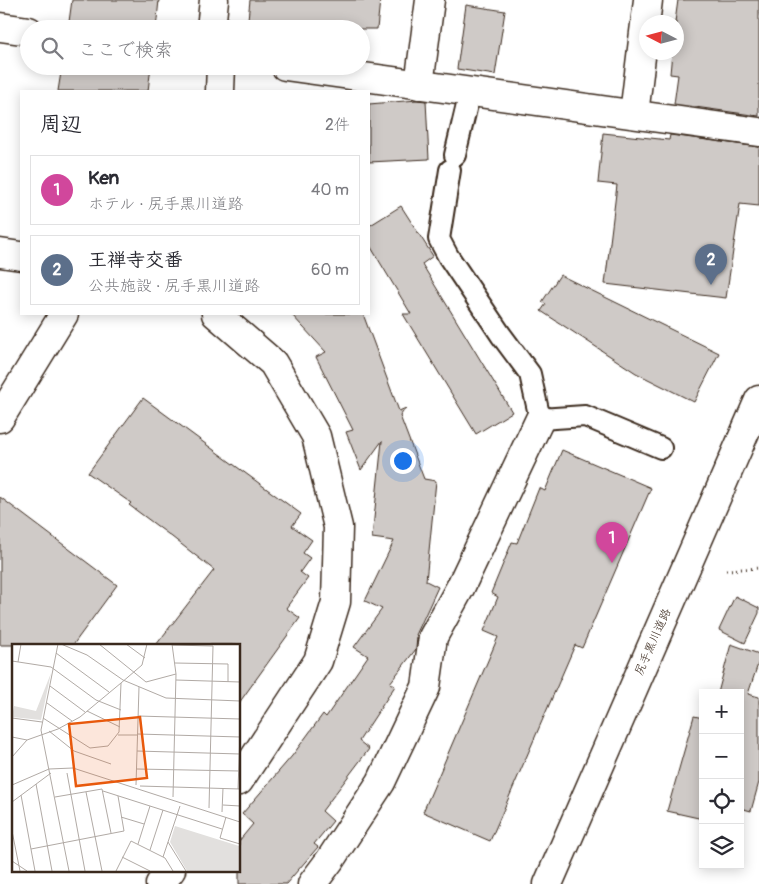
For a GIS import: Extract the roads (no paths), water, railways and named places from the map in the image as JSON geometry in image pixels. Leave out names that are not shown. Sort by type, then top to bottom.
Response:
[{"type":"street","points":[[211,20],[214,0]]},
{"type":"street","points":[[419,85],[430,0]]},
{"type":"street","points":[[634,114],[648,0]]},
{"type":"street","points":[[0,27],[20,30]]},
{"type":"street","points":[[220,90],[221,75]]},
{"type":"street","points":[[348,75],[759,132]]},
{"type":"street","points":[[0,253],[20,256]]},
{"type":"street","points":[[0,418],[63,315]]},
{"type":"street","points":[[217,315],[273,362],[316,436],[338,527],[336,602],[318,661],[240,779]]},
{"type":"street","name":"尻手黒川道路","points":[[548,884],[759,400]]},
{"type":"street","points":[[312,884],[381,782],[426,687],[433,637],[460,588],[540,419]]},
{"type":"street","points":[[160,884],[169,872]]},
{"type":"lane","points":[[470,92],[453,162],[439,239],[448,256],[501,335],[530,374],[540,419],[585,416],[661,448]]},
{"type":"place","name":"王禅寺交番","points":[[711,285]]},
{"type":"place","name":"Ken","points":[[612,563]]}]
